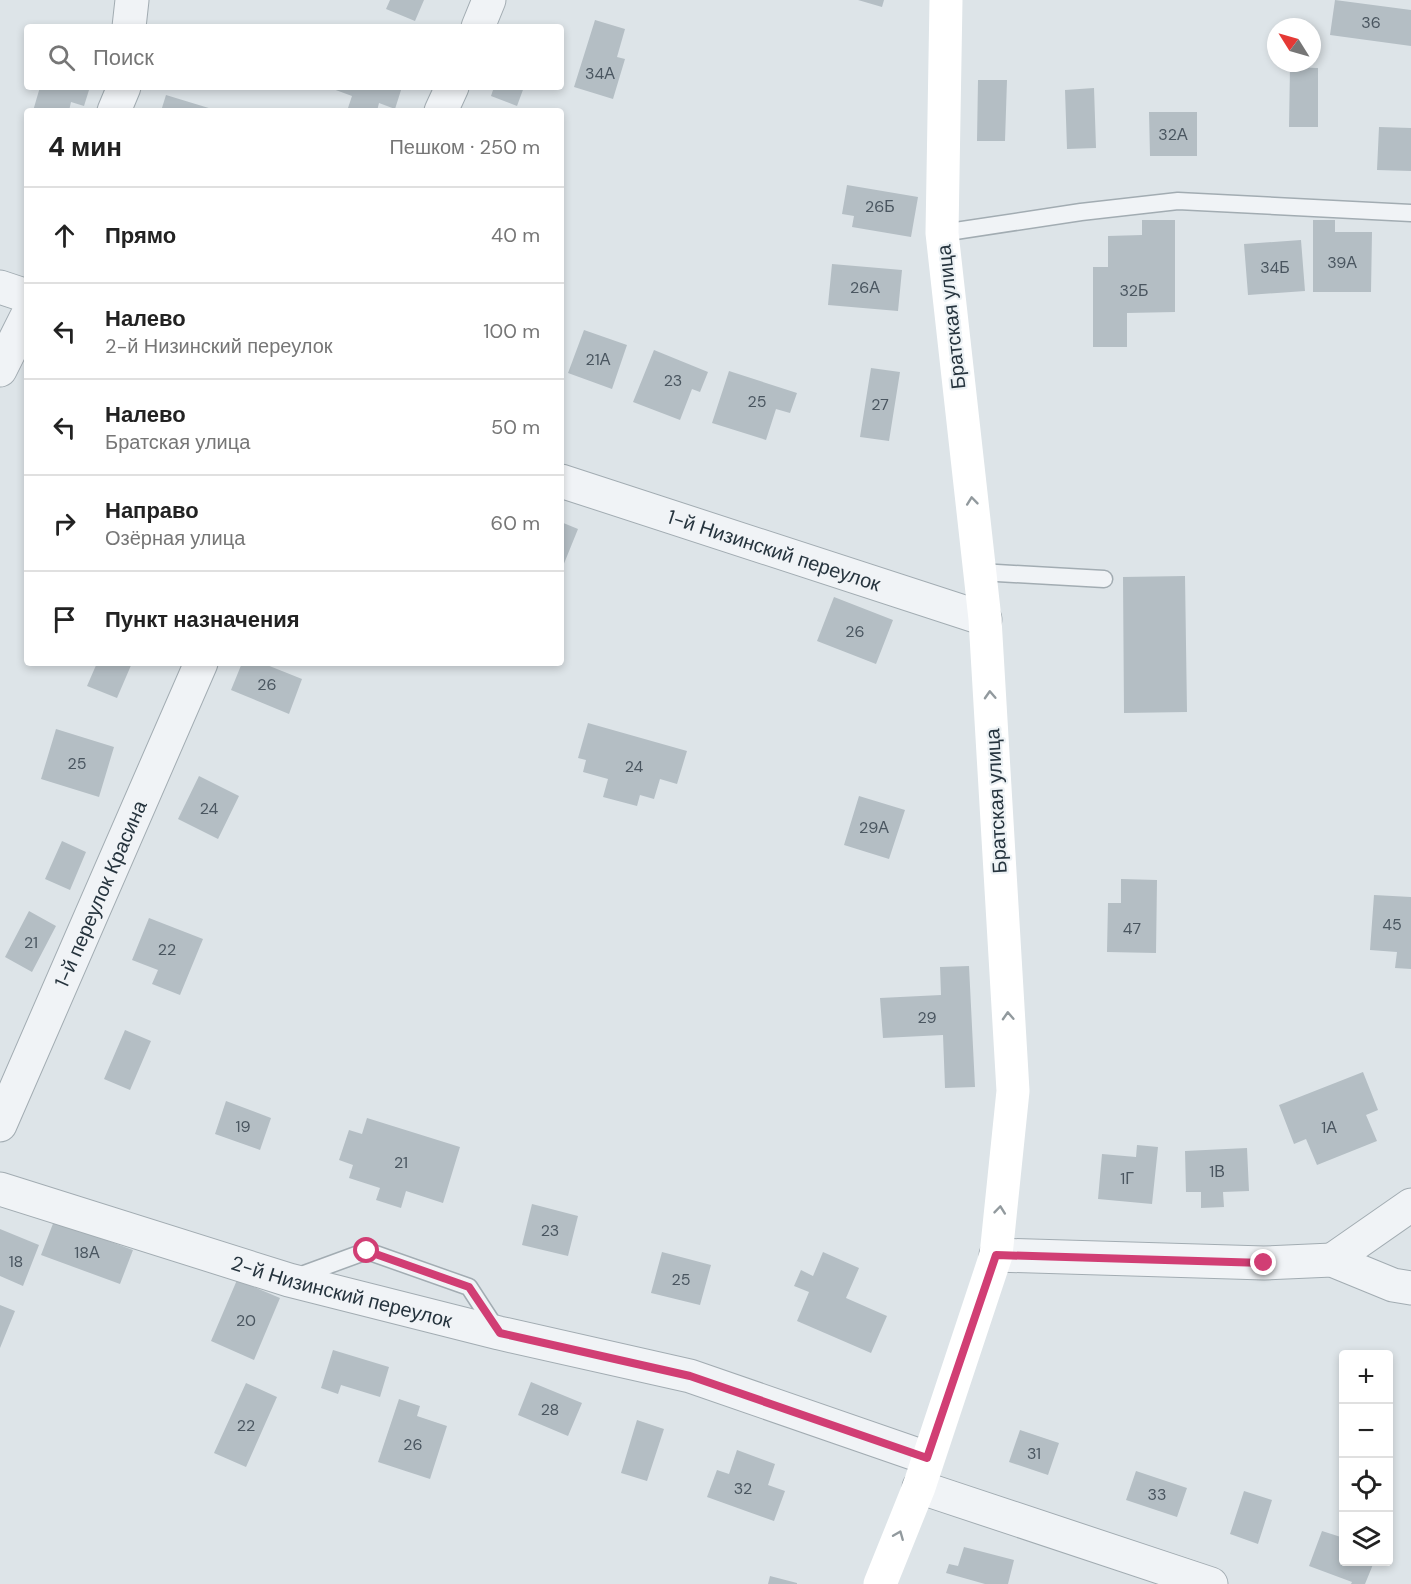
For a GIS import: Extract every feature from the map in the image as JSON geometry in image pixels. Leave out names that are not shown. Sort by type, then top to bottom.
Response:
[{"type":"street","points":[[129,24],[132,0]]},
{"type":"street","points":[[479,24],[489,0]]},
{"type":"street","name":"Братская улица","points":[[880,1584],[922,1472],[996,1255],[1012,1091],[985,619],[942,233],[946,0]]},
{"type":"street","points":[[115,108],[123,90]]},
{"type":"street","points":[[442,108],[451,90]]},
{"type":"street","points":[[0,287],[24,295]]},
{"type":"street","points":[[0,370],[24,322]]},
{"type":"street","name":"1-й Низинский переулок","points":[[564,482],[985,619]]},
{"type":"street","name":"1-й переулок Красина","points":[[0,1125],[200,666]]},
{"type":"street","name":"2-й Низинский переулок","points":[[0,1189],[289,1280],[500,1333],[690,1376],[922,1472],[1211,1584]]},
{"type":"street","points":[[1332,1260],[1411,1205]]},
{"type":"street","points":[[996,1255],[1264,1263],[1332,1260],[1393,1285],[1411,1288]]},
{"type":"lane","points":[[942,233],[1081,212],[1178,201],[1411,213]]},
{"type":"lane","points":[[980,572],[1104,579]]},
{"type":"lane","points":[[289,1280],[367,1251],[469,1287],[500,1333]]},
{"type":"building","points":[[390,0],[424,0],[415,21],[386,9]]},
{"type":"building","points":[[858,0],[884,0],[882,7]]},
{"type":"building","points":[[1335,0],[1411,10],[1411,46],[1330,35]]},
{"type":"building","points":[[595,20],[625,29],[617,57],[625,59],[613,99],[574,87]]},
{"type":"building","points":[[1290,72],[1318,72],[1318,127],[1289,127]]},
{"type":"building","points":[[978,80],[1007,80],[1005,141],[977,141]]},
{"type":"building","points":[[1094,88],[1096,148],[1067,149],[1065,90]]},
{"type":"building","points":[[39,90],[89,90],[84,106],[71,102],[70,108],[34,108]]},
{"type":"building","points":[[336,90],[401,90],[395,108],[379,103],[378,108],[348,108],[352,96]]},
{"type":"building","points":[[493,90],[523,90],[517,106],[491,96]]},
{"type":"building","points":[[166,95],[209,108],[162,108]]},
{"type":"building","points":[[1149,112],[1197,112],[1197,156],[1150,156]]},
{"type":"building","points":[[1379,127],[1411,128],[1411,171],[1377,170]]},
{"type":"building","points":[[847,185],[918,197],[911,237],[852,227],[854,216],[842,214]]},
{"type":"building","points":[[1142,220],[1175,220],[1175,312],[1127,313],[1127,347],[1093,347],[1093,267],[1108,267],[1108,236],[1142,235]]},
{"type":"building","points":[[1313,220],[1335,220],[1335,232],[1372,232],[1371,292],[1313,292]]},
{"type":"building","points":[[1301,240],[1305,291],[1248,295],[1244,244]]},
{"type":"building","points":[[832,264],[902,270],[898,311],[828,305]]},
{"type":"building","points":[[584,330],[627,345],[612,389],[568,373]]},
{"type":"building","points":[[654,350],[708,372],[700,392],[692,389],[680,420],[633,402]]},
{"type":"building","points":[[871,368],[900,372],[889,441],[860,437]]},
{"type":"building","points":[[729,371],[797,393],[790,413],[776,409],[766,440],[712,423]]},
{"type":"building","points":[[564,523],[578,529],[564,564]]},
{"type":"building","points":[[1185,576],[1187,712],[1124,713],[1123,577]]},
{"type":"building","points":[[834,597],[893,620],[876,664],[817,641]]},
{"type":"building","points":[[96,666],[131,666],[117,698],[87,686]]},
{"type":"building","points":[[241,666],[270,666],[302,679],[289,714],[231,690]]},
{"type":"building","points":[[588,723],[687,751],[677,784],[660,779],[654,799],[640,795],[637,806],[603,797],[608,779],[583,772],[586,760],[578,758]]},
{"type":"building","points":[[56,729],[114,747],[99,797],[41,779]]},
{"type":"building","points":[[199,776],[239,796],[218,839],[178,819]]},
{"type":"building","points":[[859,796],[905,810],[889,859],[844,845]]},
{"type":"building","points":[[62,841],[86,852],[70,890],[45,879]]},
{"type":"building","points":[[1121,879],[1157,880],[1156,953],[1107,952],[1108,903],[1121,903]]},
{"type":"building","points":[[1374,895],[1411,897],[1411,969],[1395,968],[1397,952],[1370,950]]},
{"type":"building","points":[[29,911],[56,926],[32,972],[5,957]]},
{"type":"building","points":[[149,918],[203,939],[180,995],[152,984],[158,970],[132,960]]},
{"type":"building","points":[[969,966],[975,1087],[945,1088],[943,1035],[883,1038],[880,998],[941,995],[940,967]]},
{"type":"building","points":[[125,1030],[151,1041],[130,1090],[104,1079]]},
{"type":"building","points":[[1363,1072],[1378,1110],[1366,1115],[1377,1141],[1317,1165],[1306,1139],[1294,1144],[1279,1105]]},
{"type":"building","points":[[226,1101],[271,1118],[260,1150],[215,1134]]},
{"type":"building","points":[[367,1118],[460,1147],[443,1203],[406,1191],[401,1208],[376,1200],[380,1188],[349,1178],[353,1165],[339,1160],[349,1130],[362,1134]]},
{"type":"building","points":[[1137,1145],[1158,1147],[1152,1204],[1098,1199],[1102,1154],[1136,1157]]},
{"type":"building","points":[[1247,1148],[1249,1191],[1223,1192],[1224,1207],[1201,1208],[1201,1192],[1186,1192],[1185,1151]]},
{"type":"building","points":[[532,1204],[578,1216],[568,1256],[522,1245]]},
{"type":"building","points":[[54,1221],[133,1250],[120,1284],[41,1255]]},
{"type":"building","points":[[0,1229],[39,1245],[23,1286],[0,1276]]},
{"type":"building","points":[[662,1252],[711,1265],[700,1305],[651,1293]]},
{"type":"building","points":[[823,1252],[859,1268],[846,1298],[887,1316],[871,1353],[797,1321],[809,1292],[794,1286],[801,1270],[813,1276]]},
{"type":"building","points":[[237,1280],[280,1298],[254,1360],[211,1341]]},
{"type":"building","points":[[0,1305],[15,1311],[0,1348]]},
{"type":"building","points":[[333,1350],[389,1367],[380,1397],[341,1385],[338,1394],[321,1388]]},
{"type":"building","points":[[531,1382],[582,1403],[568,1436],[518,1415]]},
{"type":"building","points":[[246,1383],[277,1397],[246,1467],[214,1453]]},
{"type":"building","points":[[399,1399],[420,1406],[417,1416],[447,1426],[430,1479],[378,1462]]},
{"type":"building","points":[[637,1420],[664,1429],[647,1481],[621,1473]]},
{"type":"building","points":[[1020,1430],[1059,1443],[1048,1475],[1009,1462]]},
{"type":"building","points":[[737,1450],[775,1464],[768,1485],[785,1491],[774,1521],[707,1497],[717,1470],[729,1474]]},
{"type":"building","points":[[1136,1471],[1187,1488],[1177,1517],[1126,1500]]},
{"type":"building","points":[[1244,1491],[1272,1500],[1258,1544],[1230,1534]]},
{"type":"building","points":[[1322,1531],[1339,1536],[1339,1566],[1372,1566],[1365,1584],[1351,1584],[1352,1582],[1309,1566]]},
{"type":"building","points":[[964,1547],[1014,1560],[1008,1584],[985,1584],[946,1573],[949,1564],[958,1566]]},
{"type":"building","points":[[770,1576],[797,1583],[797,1584],[768,1584]]},
{"type":"route","points":[[367,1251],[469,1287],[500,1333],[690,1376],[927,1458],[996,1255],[1264,1263]]}]
